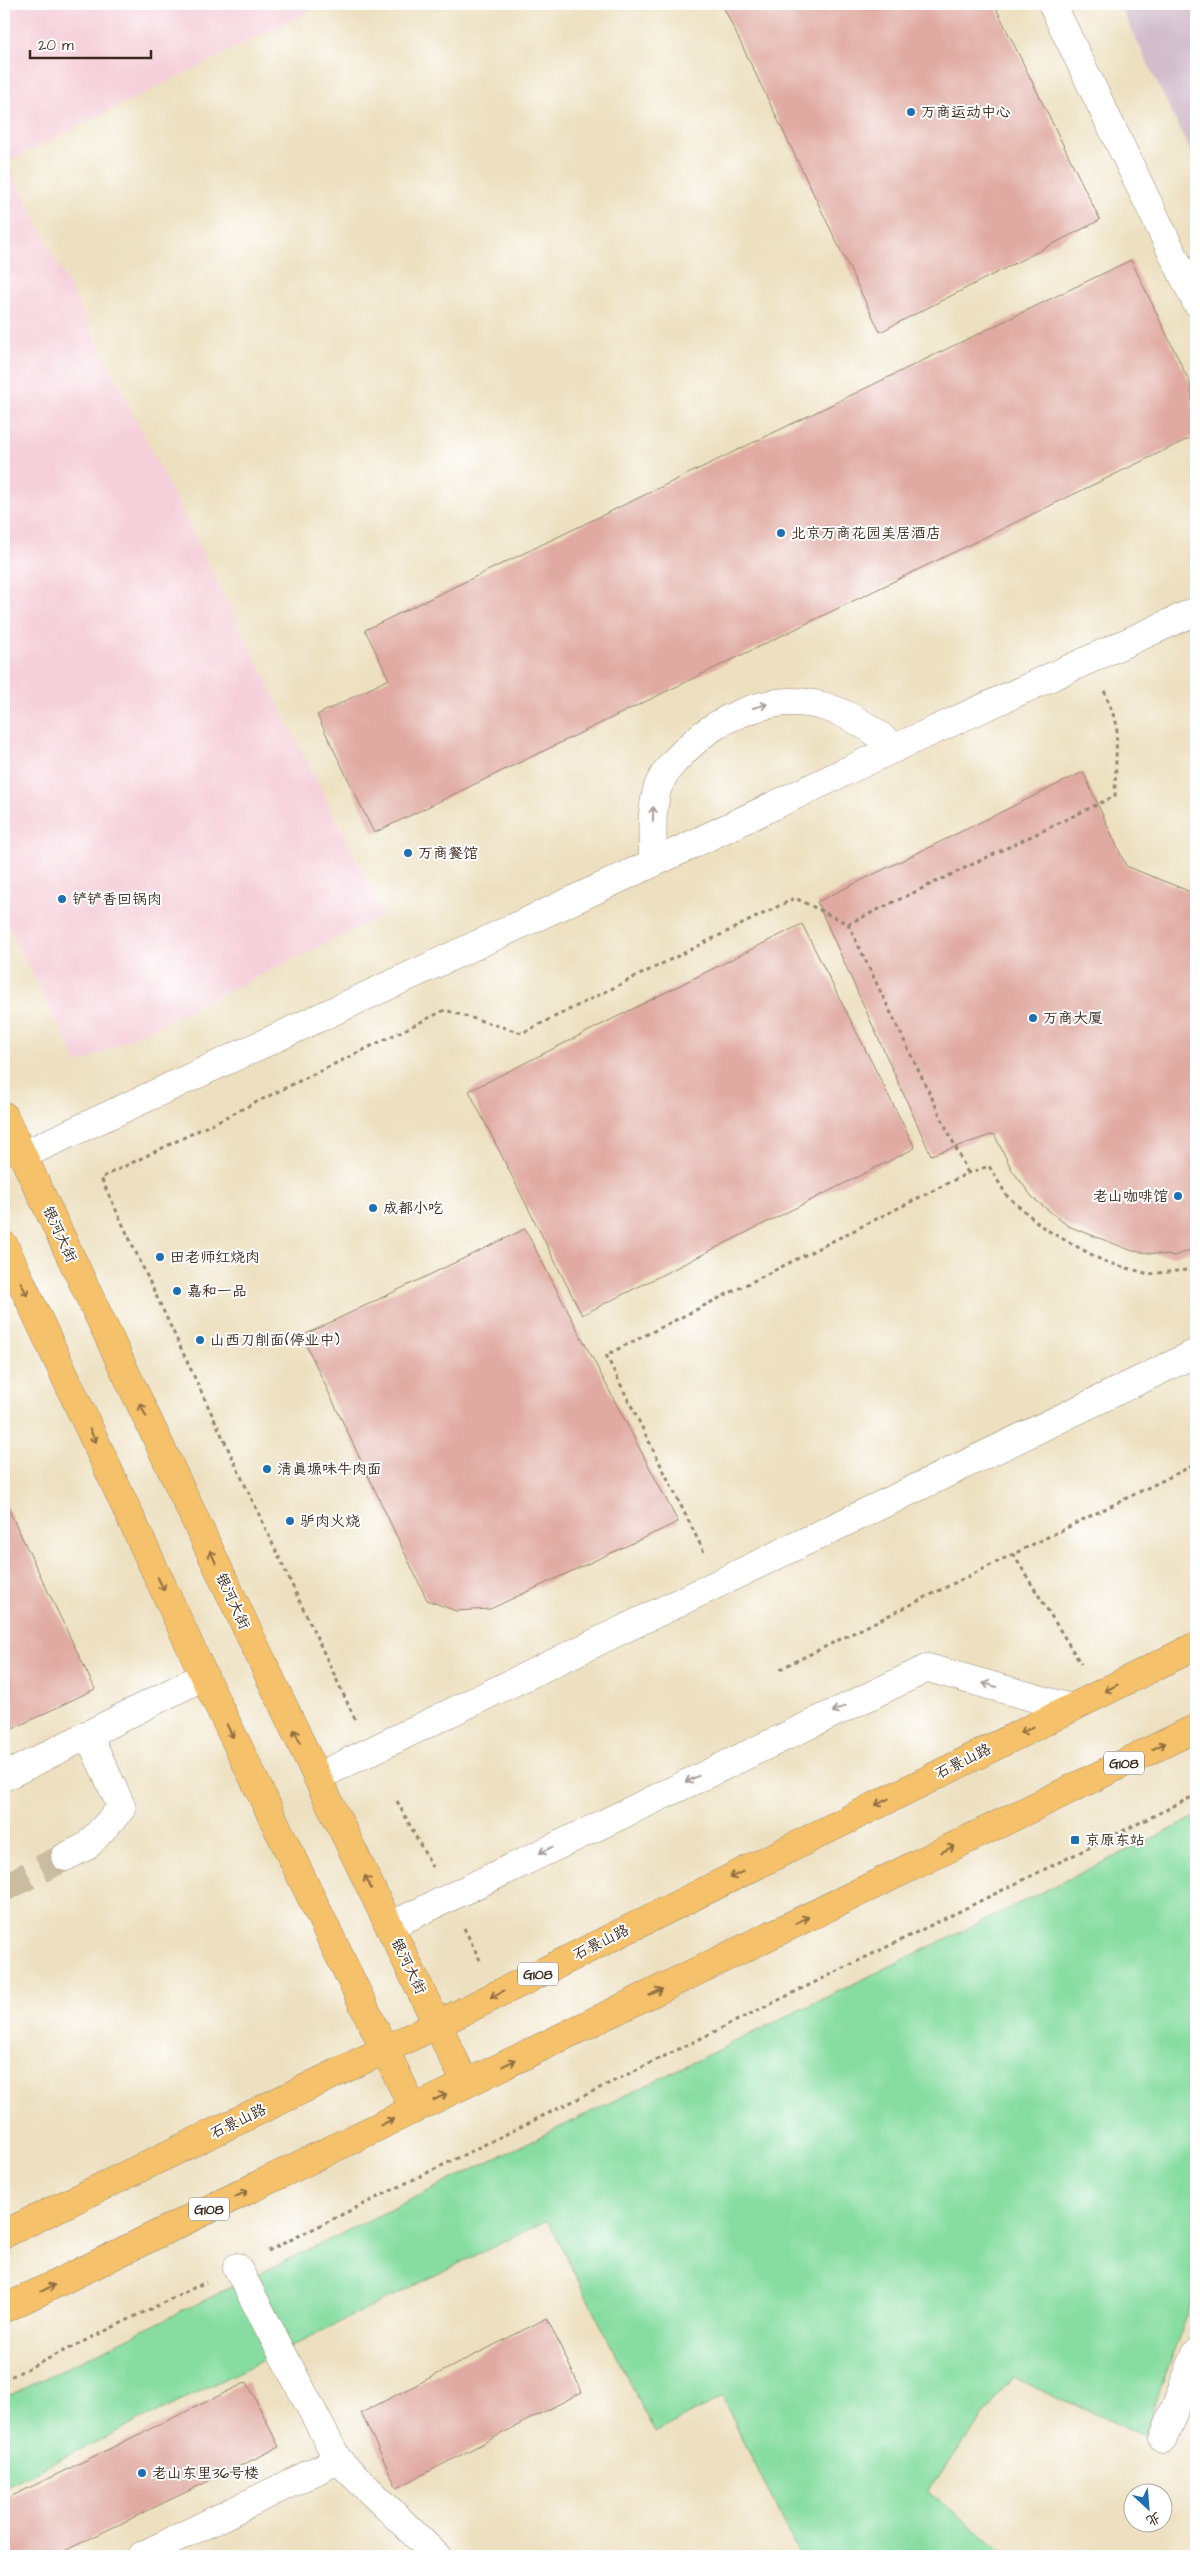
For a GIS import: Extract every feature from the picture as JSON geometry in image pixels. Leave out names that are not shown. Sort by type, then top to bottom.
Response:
[{"type":"main road","name":"银河大街","points":[[4,1116],[316,1777],[466,2084]]},
{"type":"main road","points":[[4,1245],[204,1676],[414,2110]]},
{"type":"main road","name":"石景山路","points":[[4,2234],[438,2024],[1196,1646]]},
{"type":"main road","name":"G108","points":[[4,2309],[1196,1728]]},
{"type":"street","points":[[1052,4],[1196,302]]},
{"type":"street","points":[[23,1155],[653,863],[895,748],[1196,611]]},
{"type":"street","points":[[653,863],[653,807],[658,785],[674,761],[718,722],[758,706],[790,700],[836,710],[870,727],[895,748]]},
{"type":"street","points":[[316,1777],[1196,1353]]},
{"type":"street","points":[[390,1926],[928,1668],[1071,1708]]},
{"type":"street","points":[[4,1777],[204,1676]]},
{"type":"street","points":[[65,1857],[88,1846],[122,1808],[88,1734]]},
{"type":"street","points":[[237,2266],[338,2460],[437,2556]]},
{"type":"street","points":[[1163,2439],[1196,2353]]},
{"type":"street","points":[[142,2556],[338,2460]]},
{"type":"path","points":[[848,924],[1115,796],[1117,725],[1092,659]]},
{"type":"path","points":[[358,1724],[101,1178],[445,1010],[522,1033],[795,898],[848,924],[968,1173]]},
{"type":"path","points":[[706,1556],[606,1355],[968,1173],[988,1166],[1007,1196],[1045,1229],[1105,1262],[1149,1274],[1196,1269]]},
{"type":"path","points":[[780,1669],[1196,1464]]},
{"type":"path","points":[[1013,1554],[1086,1672]]},
{"type":"path","points":[[4,2380],[1196,1795]]},
{"type":"path","points":[[397,1800],[434,1870]]},
{"type":"path","points":[[462,1922],[481,1962]]},
{"type":"shaded area","points":[[4,4],[323,4],[7,162],[384,915],[78,1064],[4,918]]},
{"type":"shaded area","points":[[1119,4],[1196,4],[1196,163]]},
{"type":"green space","points":[[1196,1817],[1196,2289],[1144,2436],[1012,2377],[928,2491],[1008,2556],[800,2556],[722,2397],[655,2433],[548,2220],[4,2487],[4,2398]]},
{"type":"building","name":"万商运动中心","points":[[722,4],[994,4],[1100,220],[880,332]]},
{"type":"building","name":"北京万商花园美居酒店","points":[[1131,260],[1190,383],[1196,435],[374,833],[317,715],[389,679],[365,630]]},
{"type":"building","name":"万商大厦","points":[[1083,772],[1126,866],[1196,894],[1196,1248],[1174,1256],[1133,1251],[1068,1226],[1033,1198],[1012,1170],[994,1134],[931,1155],[817,902]]},
{"type":"building","points":[[802,924],[915,1148],[582,1315],[469,1091]]},
{"type":"building","points":[[525,1229],[678,1522],[490,1609],[456,1611],[427,1600],[302,1336]]},
{"type":"building","points":[[4,1500],[95,1689],[4,1733]]},
{"type":"building","points":[[547,2318],[582,2392],[397,2488],[361,2413]]},
{"type":"building","name":"老山东里36号楼","points":[[247,2382],[279,2447],[54,2556],[4,2556],[4,2500]]},
{"type":"tunnel","points":[[4,1888],[65,1857]]},
{"type":"place","name":"万商运动中心","points":[[911,112]]},
{"type":"place","name":"北京万商花园美居酒店","points":[[781,533]]},
{"type":"place","name":"万商餐馆","points":[[408,853]]},
{"type":"place","name":"铲铲香回锅肉","points":[[62,899]]},
{"type":"place","name":"万商大厦","points":[[1033,1018]]},
{"type":"place","name":"老山咖啡馆","points":[[1178,1196]]},
{"type":"place","name":"成都小吃","points":[[373,1208]]},
{"type":"place","name":"田老师红烧肉","points":[[160,1257]]},
{"type":"place","name":"嘉和一品","points":[[177,1291]]},
{"type":"place","name":"山西刀削面(停业中)","points":[[200,1340]]},
{"type":"place","name":"清真塬味牛肉面","points":[[267,1469]]},
{"type":"place","name":"驴肉火烧","points":[[290,1521]]},
{"type":"place","name":"京原东站","points":[[1075,1840]]},
{"type":"place","name":"老山东里36号楼","points":[[142,2473]]}]
